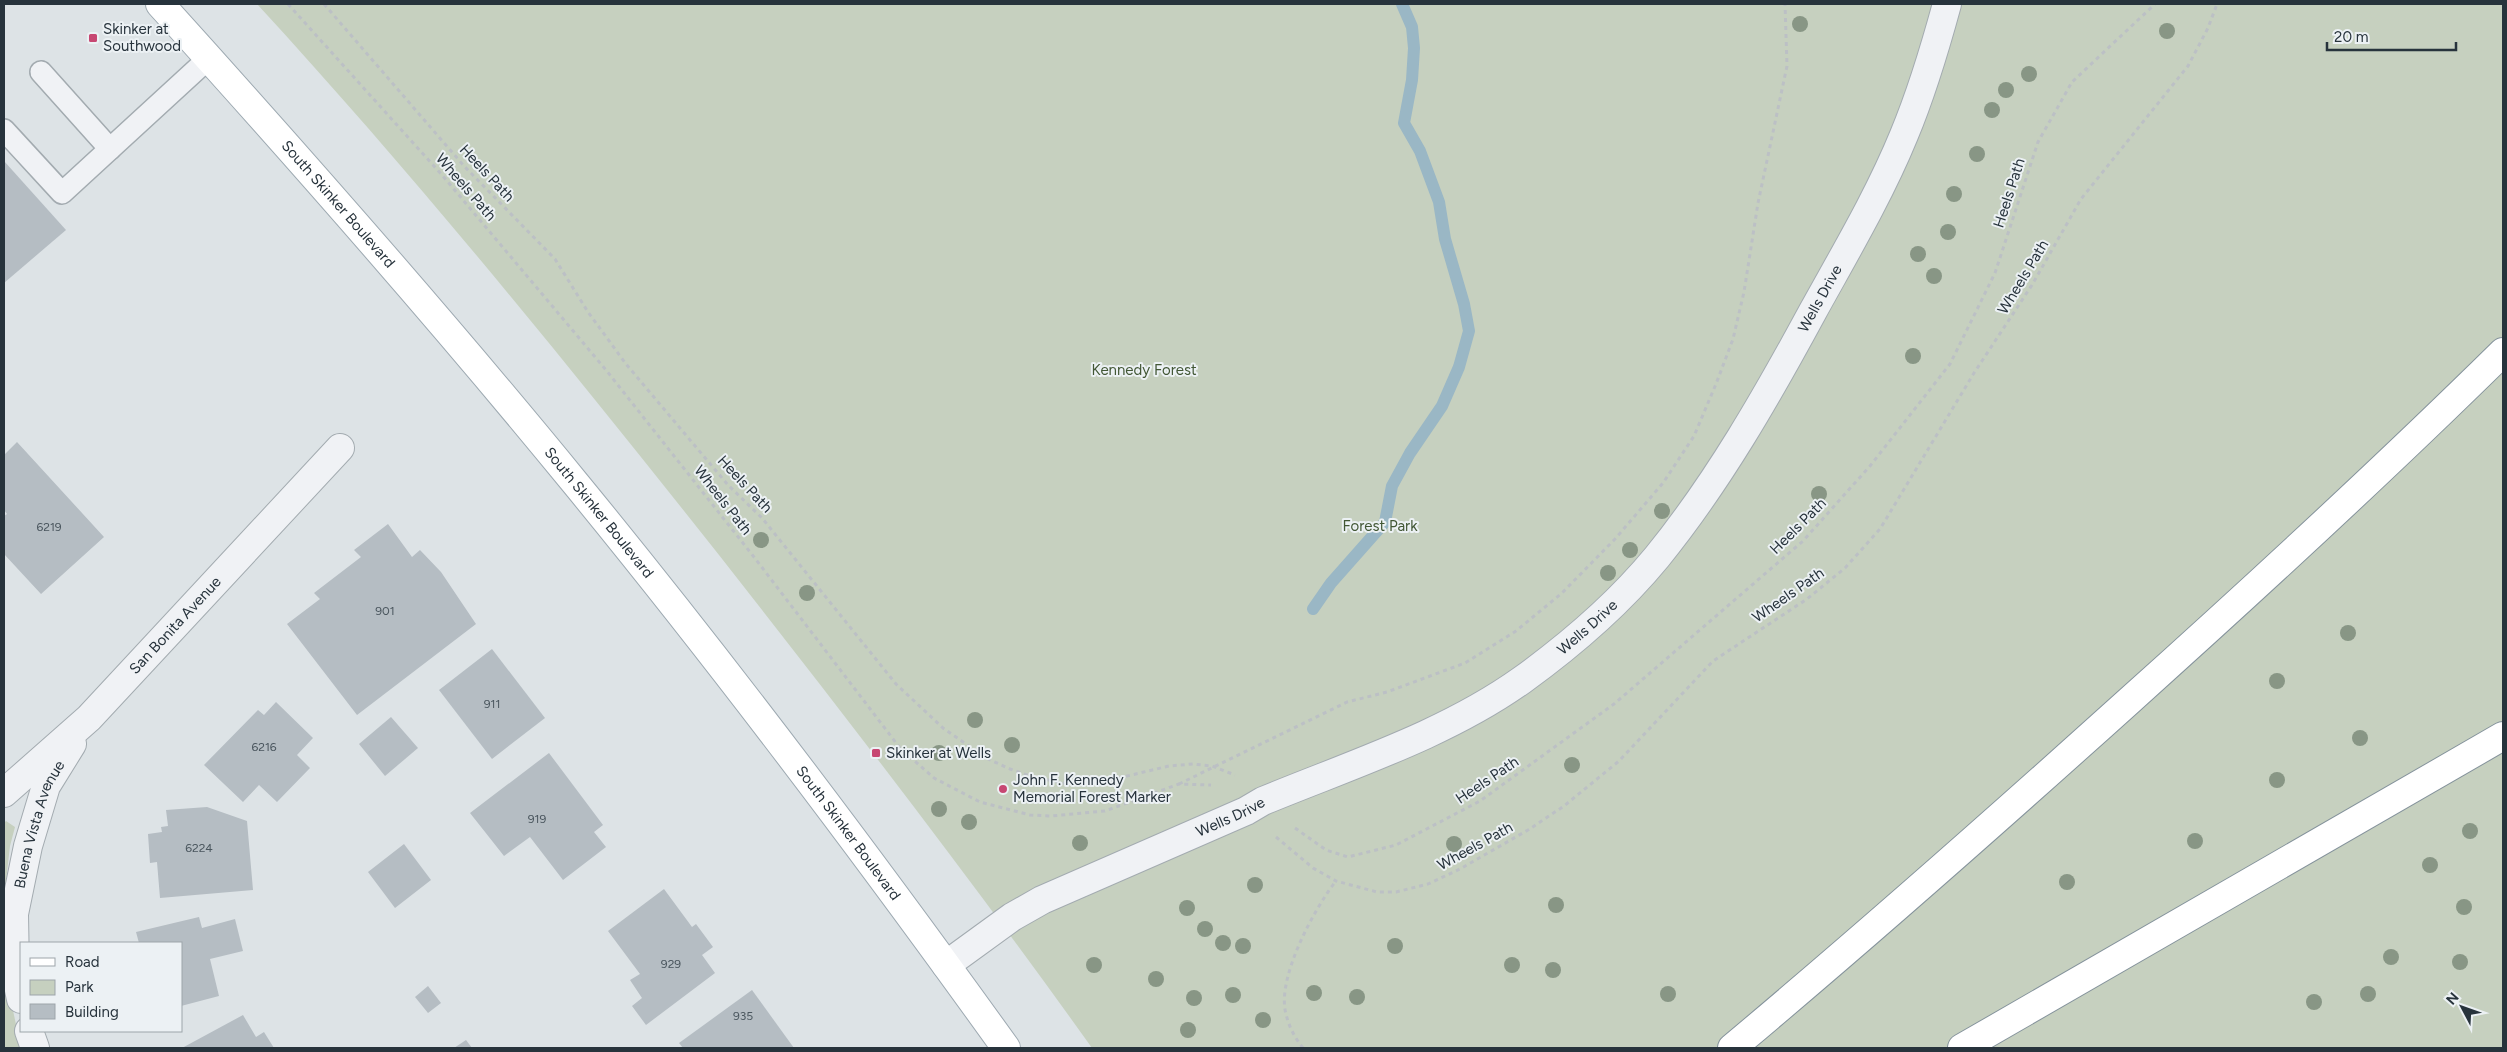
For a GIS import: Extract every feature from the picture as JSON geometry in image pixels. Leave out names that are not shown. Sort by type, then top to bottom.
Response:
[{"type":"main road","name":"South Skinker Boulevard","points":[[160,4],[473,361],[578,486],[700,639],[946,965],[1006,1048]]},
{"type":"main road","points":[[1732,1048],[1868,934],[1994,824],[2288,558],[2403,451],[2503,352]]},
{"type":"main road","points":[[1962,1048],[2503,736]]},
{"type":"street","name":"Wells Drive","points":[[946,965],[1012,917],[1073,885],[1246,811],[1263,801],[1443,727],[1522,680],[1595,621],[1656,559],[1714,481],[1784,364],[1869,210],[1904,135],[1932,60],[1947,4]]},
{"type":"street","name":"San Bonita Avenue","points":[[4,794],[89,718],[340,448]]},
{"type":"street","name":"Buena Vista Avenue","points":[[20,994],[15,971],[14,914],[28,846],[46,786],[89,718]]},
{"type":"street","points":[[29,1032],[35,1048]]},
{"type":"lane","points":[[4,130],[62,193],[209,58]]},
{"type":"lane","points":[[40,72],[110,150]]},
{"type":"path","name":"Wheels Path","points":[[288,4],[442,175],[600,363],[754,557],[900,748],[934,778],[980,802],[1030,815],[1051,816],[1105,811],[1179,784],[1214,786]]},
{"type":"path","name":"Heels Path","points":[[324,4],[464,166],[555,259],[588,312],[626,364],[728,484],[762,518],[896,684],[943,728],[986,758],[1010,769],[1033,777],[1068,784],[1102,782],[1169,766],[1193,764],[1212,766],[1235,775],[1241,780]]},
{"type":"path","points":[[1179,784],[1212,766],[1347,702],[1386,692],[1465,663],[1516,630],[1562,593],[1615,540],[1663,483],[1694,436],[1733,339],[1744,292],[1758,204],[1787,66],[1785,4]]},
{"type":"path","name":"Heels Path","points":[[1294,827],[1326,850],[1348,857],[1396,845],[1480,801],[1614,704],[1803,541],[1870,466],[1950,364],[1995,273],[2038,142],[2072,82],[2155,4]]},
{"type":"path","name":"Wheels Path","points":[[1270,831],[1313,868],[1336,881],[1377,892],[1404,890],[1428,884],[1460,869],[1528,830],[1564,806],[1619,761],[1713,661],[1807,599],[1845,568],[1880,529],[1974,373],[2032,285],[2081,198],[2188,66],[2208,28],[2217,4]]},
{"type":"path","points":[[1303,1048],[1292,1033],[1285,1013],[1284,998],[1288,977],[1312,921],[1327,892],[1336,881]]},
{"type":"green space","name":"Forest Park","points":[[257,4],[2503,4],[2503,1048],[1092,1048],[908,799],[663,485],[550,344],[435,206]]},
{"type":"green space","points":[[6,821],[15,827],[10,846],[4,898],[4,823]]},
{"type":"green space","points":[[4,968],[21,1048],[4,1048]]},
{"type":"building","points":[[4,161],[66,230],[4,283]]},
{"type":"building","points":[[17,442],[104,537],[41,594],[4,554],[4,516],[7,514],[4,510],[4,455]]},
{"type":"building","points":[[388,524],[412,557],[420,550],[441,572],[476,624],[357,715],[287,624],[320,599],[314,593],[361,557],[354,550]]},
{"type":"building","points":[[492,649],[545,718],[492,759],[439,690]]},
{"type":"building","points":[[276,702],[313,738],[297,755],[310,768],[277,802],[259,785],[243,802],[204,765],[258,710],[264,715]]},
{"type":"building","points":[[391,717],[418,748],[385,776],[359,744]]},
{"type":"building","points":[[549,753],[603,825],[594,832],[606,847],[563,880],[530,837],[504,856],[470,813]]},
{"type":"building","points":[[207,807],[247,821],[253,890],[160,898],[157,862],[150,863],[148,834],[162,832],[161,827],[168,826],[166,810]]},
{"type":"building","points":[[404,844],[431,880],[395,908],[368,872]]},
{"type":"building","points":[[664,889],[692,927],[696,924],[713,947],[702,955],[715,973],[646,1025],[632,1006],[642,998],[630,980],[640,974],[608,931]]},
{"type":"building","points":[[199,917],[202,928],[235,919],[243,951],[210,959],[219,996],[182,1006],[182,942],[139,942],[136,932]]},
{"type":"building","points":[[428,986],[441,1003],[428,1013],[415,997]]},
{"type":"building","points":[[752,990],[794,1048],[683,1048],[679,1043]]},
{"type":"building","points":[[243,1015],[256,1037],[264,1032],[274,1048],[182,1048]]},
{"type":"building","points":[[466,1040],[472,1048],[454,1048]]},
{"type":"waterway","points":[[1313,609],[1331,583],[1385,522],[1392,486],[1410,453],[1442,406],[1459,367],[1469,331],[1464,304],[1445,239],[1439,202],[1420,151],[1404,123],[1412,80],[1414,48],[1412,27],[1402,4]]},
{"type":"place","name":"Skinker at Southwood","points":[[93,38]]},
{"type":"place","name":"Skinker at Wells","points":[[876,753]]},
{"type":"place","name":"John F. Kennedy Memorial Forest Marker","points":[[1003,789]]},
{"type":"park label","name":"Kennedy Forest","points":[[1144,370]]}]
